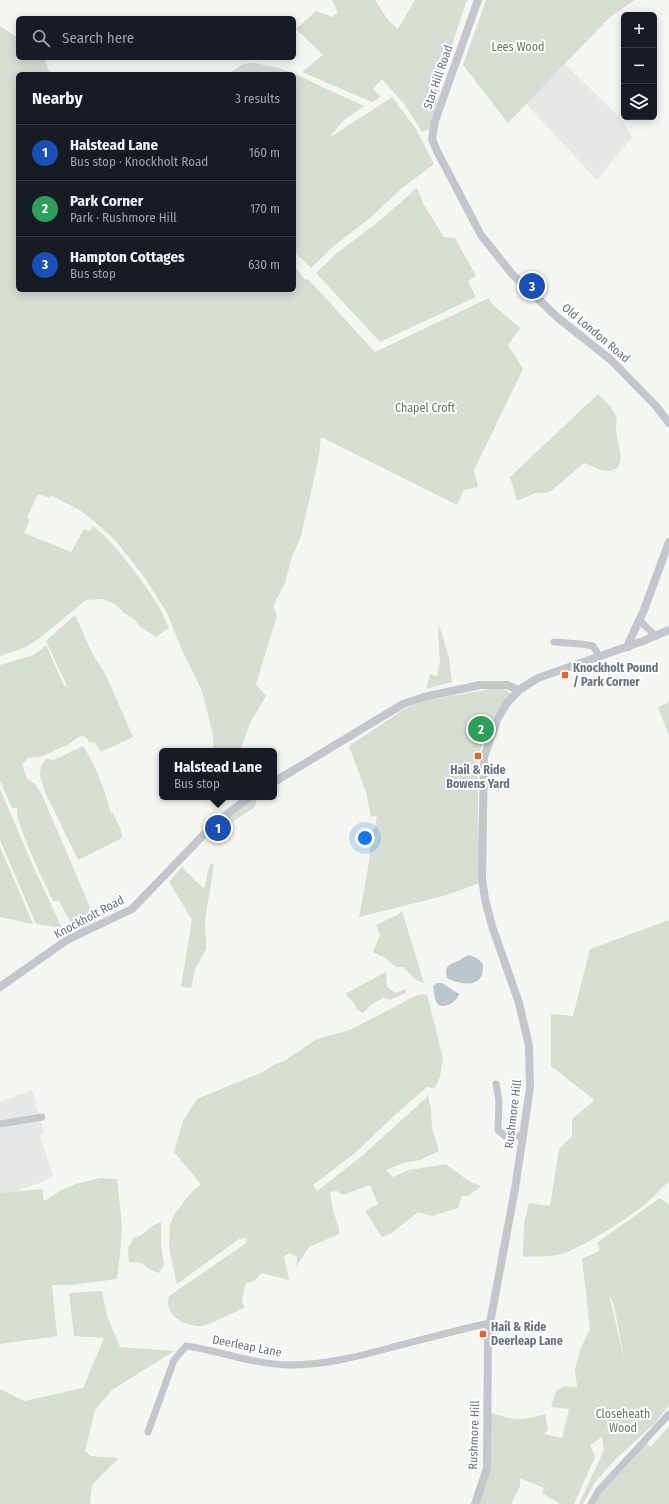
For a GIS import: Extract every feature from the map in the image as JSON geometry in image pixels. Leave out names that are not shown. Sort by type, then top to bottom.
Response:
[{"type":"street","name":"Star Hill Road","points":[[443,162],[432,139],[436,121],[478,0]]},
{"type":"street","name":"Old London Road","points":[[443,162],[481,235],[512,274],[560,320],[611,360],[666,415],[669,423]]},
{"type":"street","points":[[628,646],[640,620],[669,542]]},
{"type":"street","points":[[640,620],[656,636]]},
{"type":"street","name":"Rushmore Hill","points":[[475,1504],[487,1468],[488,1342],[490,1323],[515,1189],[530,1088],[529,1046],[519,1002],[492,926],[485,899],[482,878],[484,757],[498,718],[507,703],[519,690],[538,678],[669,630]]},
{"type":"street","points":[[554,642],[593,646],[599,656]]},
{"type":"street","points":[[277,780],[403,704],[424,697],[480,685],[507,684],[519,690]]},
{"type":"street","name":"Knockholt Road","points":[[0,987],[67,940],[132,910],[215,823],[246,800]]},
{"type":"street","points":[[496,1084],[499,1101],[498,1130],[505,1136],[523,1136]]},
{"type":"street","points":[[0,1124],[42,1117]]},
{"type":"street","name":"Deerleap Lane","points":[[148,1432],[174,1360],[186,1346],[269,1363],[288,1365],[332,1362],[490,1323]]},
{"type":"street","points":[[591,1504],[599,1490],[669,1414]]},
{"type":"shaded area","points":[[565,64],[623,121],[632,137],[597,180],[526,104]]},
{"type":"shaded area","points":[[469,955],[477,958],[483,964],[481,977],[474,982],[465,984],[455,982],[447,978],[447,967]]},
{"type":"shaded area","points":[[437,983],[442,983],[459,994],[454,1002],[445,1006],[437,1004],[433,986]]},
{"type":"shaded area","points":[[32,1090],[44,1132],[40,1136],[53,1175],[41,1183],[19,1189],[16,1197],[0,1203],[0,1102]]},
{"type":"green space","points":[[332,0],[375,0],[388,20],[398,29],[415,0],[467,0],[452,45],[429,130],[422,132],[405,105],[382,79],[373,89],[380,97],[372,102],[302,72],[323,55],[296,29],[316,11],[332,17],[338,13]]},
{"type":"green space","name":"Lees Wood","points":[[486,0],[635,0],[610,17],[508,123],[463,65]]},
{"type":"green space","name":"Chapel Croft","points":[[0,26],[16,37],[16,60],[45,60],[51,72],[16,72],[16,292],[296,292],[296,268],[304,279],[309,280],[375,352],[489,298],[492,304],[520,328],[508,345],[523,369],[474,470],[478,487],[464,490],[457,505],[321,437],[319,457],[301,536],[292,557],[285,583],[273,606],[277,616],[256,684],[266,696],[251,721],[241,748],[214,748],[213,735],[202,691],[182,650],[167,613],[145,578],[115,540],[95,522],[81,511],[51,495],[49,498],[38,494],[27,518],[30,519],[24,533],[71,552],[84,529],[90,531],[93,526],[111,542],[136,574],[158,605],[169,628],[156,637],[139,626],[134,619],[125,614],[115,604],[102,599],[86,600],[40,638],[26,647],[0,656]]},
{"type":"green space","points":[[255,63],[279,68],[289,72],[231,72],[243,64]]},
{"type":"green space","points":[[296,75],[364,106],[344,120],[329,138],[392,97],[416,129],[434,164],[401,189],[370,218],[335,245],[311,268],[296,253]]},
{"type":"green space","points":[[417,188],[424,205],[444,237],[455,238],[476,276],[468,281],[476,297],[380,342],[316,273],[337,253],[378,222]]},
{"type":"green space","points":[[598,394],[616,416],[616,435],[621,458],[617,467],[613,470],[606,471],[584,463],[547,493],[535,493],[517,501],[510,477]]},
{"type":"green space","points":[[75,615],[93,655],[105,673],[133,737],[101,752],[95,743],[89,742],[86,737],[80,736],[69,744],[40,757],[28,758],[22,764],[27,779],[35,784],[42,795],[96,921],[78,931],[72,925],[59,901],[53,901],[25,839],[17,815],[17,808],[12,808],[0,781],[0,665],[34,655],[46,645],[64,686],[67,686],[46,641]]},
{"type":"green space","points":[[439,625],[449,657],[452,682],[426,689],[430,674],[437,676],[440,660],[438,633]]},
{"type":"green space","points":[[496,688],[506,690],[511,694],[495,714],[477,758],[480,883],[443,896],[359,917],[373,830],[377,815],[371,817],[366,792],[349,746],[404,709],[424,701]]},
{"type":"green space","points":[[669,702],[669,736],[658,707]]},
{"type":"green space","points":[[83,746],[100,778],[111,813],[113,813],[121,830],[122,838],[78,860],[45,792],[40,776],[41,766],[46,759],[54,760]]},
{"type":"green space","points":[[0,789],[62,928],[36,924],[0,840]]},
{"type":"green space","points":[[253,800],[256,800],[255,807],[220,830],[218,824]]},
{"type":"green space","points":[[0,847],[33,924],[0,917]]},
{"type":"green space","points":[[210,863],[214,865],[205,920],[206,949],[195,969],[191,988],[181,987],[192,920],[169,882],[182,867],[204,889]]},
{"type":"green space","points":[[402,911],[424,983],[416,980],[403,967],[396,967],[387,959],[373,952],[380,935],[376,925],[399,914]]},
{"type":"green space","points":[[669,920],[669,1182],[663,1186],[649,1201],[631,1215],[578,1247],[557,1255],[523,1257],[524,1224],[529,1203],[550,1206],[559,1149],[572,1136],[572,1119],[594,1101],[551,1066],[551,1014],[573,1016],[590,949]]},
{"type":"green space","points":[[386,972],[387,987],[396,993],[405,989],[406,993],[390,1000],[383,998],[371,1005],[363,1013],[357,1010],[346,993]]},
{"type":"green space","points":[[427,994],[443,1058],[440,1077],[435,1088],[427,1087],[355,1153],[313,1185],[317,1191],[362,1156],[428,1096],[431,1108],[432,1128],[439,1151],[420,1160],[403,1163],[386,1170],[393,1177],[409,1170],[446,1164],[470,1182],[481,1186],[468,1196],[462,1196],[458,1208],[432,1216],[418,1212],[392,1233],[382,1237],[365,1211],[378,1204],[370,1185],[343,1195],[337,1191],[330,1192],[333,1210],[339,1228],[339,1234],[309,1247],[296,1267],[297,1257],[289,1253],[284,1257],[289,1280],[262,1273],[254,1281],[246,1283],[242,1299],[244,1308],[205,1325],[195,1326],[183,1322],[177,1318],[169,1309],[169,1296],[245,1244],[247,1238],[239,1239],[177,1284],[169,1249],[170,1224],[174,1215],[189,1195],[201,1184],[174,1152],[183,1121],[197,1099],[263,1072],[284,1061],[317,1039],[350,1030],[417,995]]},
{"type":"green space","points":[[100,1178],[117,1179],[122,1226],[117,1279],[71,1285],[52,1285],[57,1336],[0,1344],[0,1193],[42,1189],[44,1201],[62,1190],[76,1184]]},
{"type":"green space","name":"Closeheath Wood","points":[[660,1198],[669,1205],[669,1405],[655,1423],[617,1458],[595,1482],[583,1504],[579,1504],[604,1450],[602,1437],[590,1445],[595,1457],[574,1504],[560,1504],[542,1493],[544,1488],[520,1478],[520,1486],[511,1504],[476,1504],[490,1467],[490,1412],[505,1417],[518,1419],[530,1418],[545,1414],[548,1429],[544,1434],[562,1438],[569,1409],[551,1407],[556,1391],[564,1386],[577,1387],[575,1369],[581,1348],[590,1329],[582,1259],[599,1251],[598,1242]],"holes":[[[611,1298],[614,1306],[625,1362]]]},
{"type":"green space","points":[[161,1222],[161,1244],[164,1265],[159,1273],[149,1269],[142,1263],[129,1262],[128,1248],[134,1238]]},
{"type":"green space","points":[[102,1291],[107,1316],[120,1347],[174,1351],[112,1390],[95,1410],[85,1451],[91,1456],[119,1458],[92,1485],[90,1504],[0,1504],[0,1389],[24,1401],[83,1388],[104,1338],[74,1336],[69,1293]]},
{"type":"green space","points":[[669,1426],[669,1504],[594,1504],[603,1489],[646,1443],[651,1447]]},
{"type":"place","name":"Hampton Cottages","points":[[532,286]]},
{"type":"place","name":"Knockholt Pound / Park Corner","points":[[565,675]]},
{"type":"place","name":"Park Corner","points":[[481,729]]},
{"type":"place","name":"Hail & Ride Bowens Yard","points":[[478,756]]},
{"type":"place","name":"Halstead Lane","points":[[218,828]]},
{"type":"place","name":"Hail & Ride Deerleap Lane","points":[[483,1334]]}]
